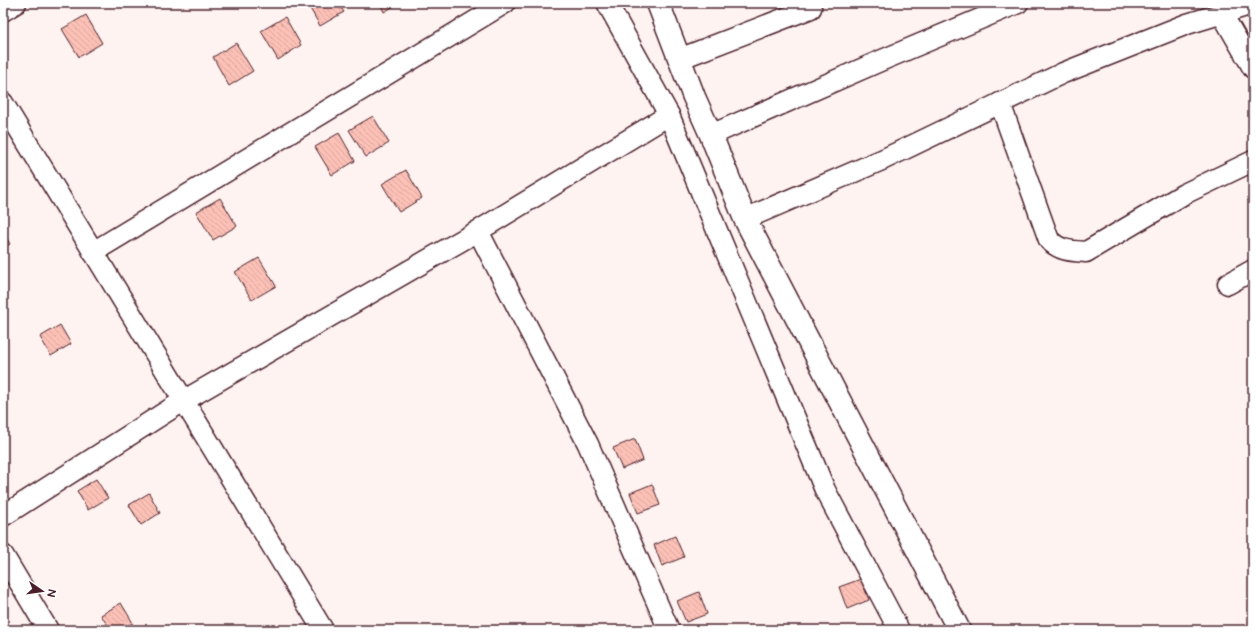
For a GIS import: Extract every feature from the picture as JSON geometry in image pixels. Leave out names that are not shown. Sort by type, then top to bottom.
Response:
[{"type":"street","points":[[3,11],[16,3]]},
{"type":"street","points":[[93,252],[505,3]]},
{"type":"street","points":[[607,3],[669,115],[825,490],[899,630]]},
{"type":"street","points":[[658,3],[694,97],[745,219],[959,630]]},
{"type":"street","points":[[711,136],[880,61],[1018,3]]},
{"type":"street","points":[[745,219],[884,159],[1063,73],[1187,24],[1253,4]]},
{"type":"street","points":[[679,59],[810,8]]},
{"type":"street","points":[[1222,14],[1253,68]]},
{"type":"street","points":[[3,103],[323,630]]},
{"type":"street","points":[[1000,103],[1049,240],[1055,246],[1070,251],[1086,252],[1184,194],[1253,161]]},
{"type":"street","points":[[3,516],[183,401],[478,231],[669,115]]},
{"type":"street","points":[[478,231],[588,444],[669,630]]},
{"type":"street","points":[[1228,284],[1253,270]]},
{"type":"street","points":[[3,555],[48,630]]},
{"type":"building","points":[[307,3],[338,3],[344,12],[320,26]]},
{"type":"building","points":[[380,3],[399,3],[384,12]]},
{"type":"building","points":[[86,15],[102,43],[79,57],[62,29]]},
{"type":"building","points":[[285,17],[301,45],[278,60],[261,31]]},
{"type":"building","points":[[236,43],[253,71],[229,86],[213,57]]},
{"type":"building","points":[[373,116],[389,143],[366,157],[349,130]]},
{"type":"building","points":[[339,133],[355,161],[332,175],[315,147]]},
{"type":"building","points":[[406,170],[422,198],[399,212],[382,184]]},
{"type":"building","points":[[220,198],[237,226],[213,240],[196,212]]},
{"type":"building","points":[[3,232],[10,244],[3,248]]},
{"type":"building","points":[[259,258],[276,286],[252,300],[235,272]]},
{"type":"building","points":[[60,325],[71,344],[51,356],[40,337]]},
{"type":"building","points":[[635,439],[643,460],[622,469],[613,448]]},
{"type":"building","points":[[96,479],[108,498],[88,510],[77,491]]},
{"type":"building","points":[[652,484],[660,505],[638,513],[630,493]]},
{"type":"building","points":[[149,493],[160,513],[141,525],[129,505]]},
{"type":"building","points":[[675,536],[684,557],[662,566],[654,545]]},
{"type":"building","points":[[861,579],[869,600],[847,609],[839,587]]},
{"type":"building","points":[[699,592],[707,614],[686,622],[677,601]]},
{"type":"building","points":[[121,603],[133,623],[120,630],[110,630],[101,615]]}]
